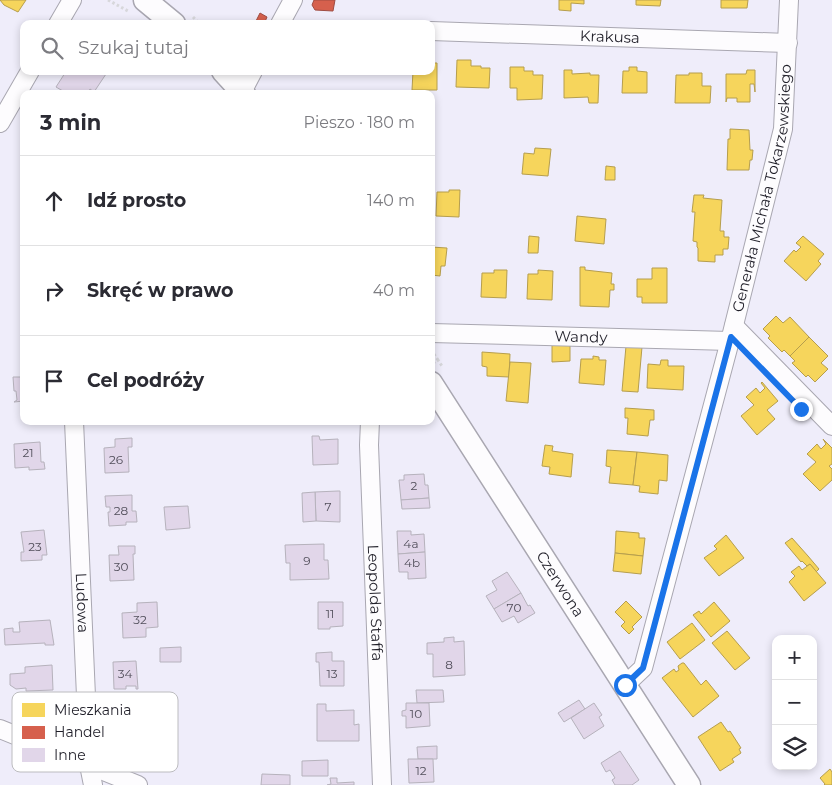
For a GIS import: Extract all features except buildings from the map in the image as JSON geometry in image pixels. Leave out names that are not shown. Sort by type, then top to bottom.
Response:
[{"type":"main road","points":[[145,0],[169,20]]},
{"type":"main road","points":[[227,75],[240,90]]},
{"type":"main road","name":"Czerwona","points":[[435,389],[689,785]]},
{"type":"street","points":[[60,20],[72,0]]},
{"type":"street","points":[[282,20],[293,0]]},
{"type":"street","name":"Generała Michała Tokarzewskiego","points":[[625,685],[643,668],[732,335],[784,129],[789,0]]},
{"type":"street","name":"Krakusa","points":[[435,31],[788,43]]},
{"type":"street","points":[[0,123],[28,75]]},
{"type":"street","points":[[244,90],[251,75]]},
{"type":"street","name":"Wandy","points":[[435,333],[732,335]]},
{"type":"street","points":[[732,335],[801,409]]},
{"type":"street","points":[[732,335],[832,426]]},
{"type":"street","name":"Ludowa","points":[[74,425],[86,692]]},
{"type":"street","name":"Leopolda Staffa","points":[[370,425],[369,445],[382,785]]},
{"type":"street","points":[[0,729],[12,734]]},
{"type":"street","name":"Ludowa","points":[[90,772],[93,785]]},
{"type":"street","points":[[104,772],[138,785]]},
{"type":"path","points":[[435,356],[438,360]]},
{"type":"route","points":[[625,685],[643,668],[731,337],[801,409]]}]
